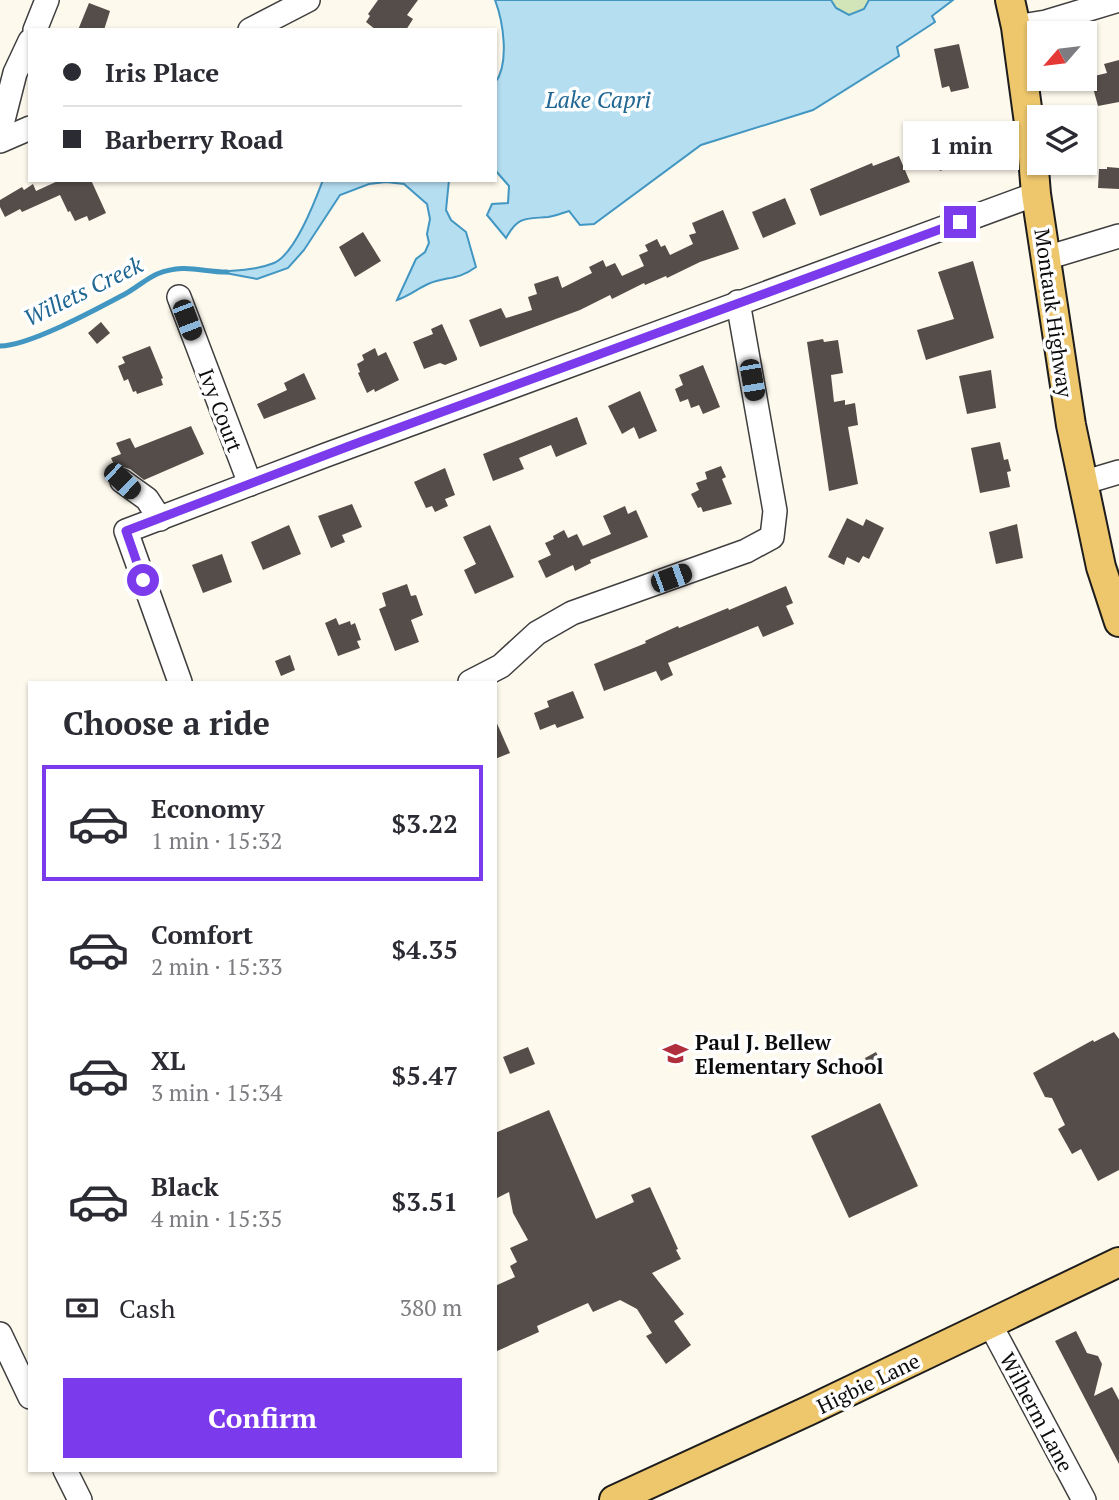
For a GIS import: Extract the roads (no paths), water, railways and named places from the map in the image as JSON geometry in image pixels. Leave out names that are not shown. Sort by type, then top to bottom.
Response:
[{"type":"main road","name":"Montauk Highway","points":[[1013,13],[1070,425],[1101,567],[1119,622]]},
{"type":"main road","name":"Higbie Lane","points":[[614,1500],[652,1492],[1119,1262]]},
{"type":"street","points":[[35,28],[47,0]]},
{"type":"street","points":[[254,28],[308,0]]},
{"type":"street","points":[[1013,13],[1046,22],[1119,0]]},
{"type":"street","points":[[0,132],[8,68],[28,43]]},
{"type":"street","points":[[0,141],[28,129]]},
{"type":"street","points":[[180,681],[126,531],[738,302],[1037,194]]},
{"type":"street","points":[[1046,258],[1119,236]]},
{"type":"street","name":"Ivy Court","points":[[179,296],[250,484]]},
{"type":"street","points":[[472,681],[501,666],[537,633],[572,613],[746,551],[772,537],[775,511],[738,302]]},
{"type":"street","points":[[1082,483],[1119,472]]},
{"type":"street","points":[[122,481],[147,499],[160,519]]},
{"type":"street","name":"Wilherm Lane","points":[[990,1324],[1084,1500]]},
{"type":"street","points":[[0,1334],[28,1393]]},
{"type":"street","points":[[66,1472],[80,1500]]},
{"type":"water","name":"Lake Capri","points":[[495,0],[831,0],[836,8],[849,15],[864,9],[869,0],[953,0],[932,16],[935,22],[897,47],[899,56],[813,110],[701,145],[594,224],[580,225],[569,211],[518,222],[506,238],[487,215],[492,204],[508,203],[509,186],[497,172],[497,80],[504,53]]},
{"type":"water","points":[[322,182],[386,182],[369,184],[340,195],[304,250],[288,268],[257,279],[220,272],[261,267],[282,258],[297,238]]},
{"type":"water","points":[[386,182],[449,182],[446,210],[451,220],[466,232],[476,267],[463,274],[428,284],[397,300],[416,259],[425,252],[429,243],[427,234],[430,219],[427,204],[404,184]]},
{"type":"waterway","name":"Willets Creek","points":[[0,346],[28,340],[63,326],[157,274],[176,269],[227,272]]},
{"type":"place","name":"Paul J. Bellew Elementary School","points":[[675,1054]]}]
